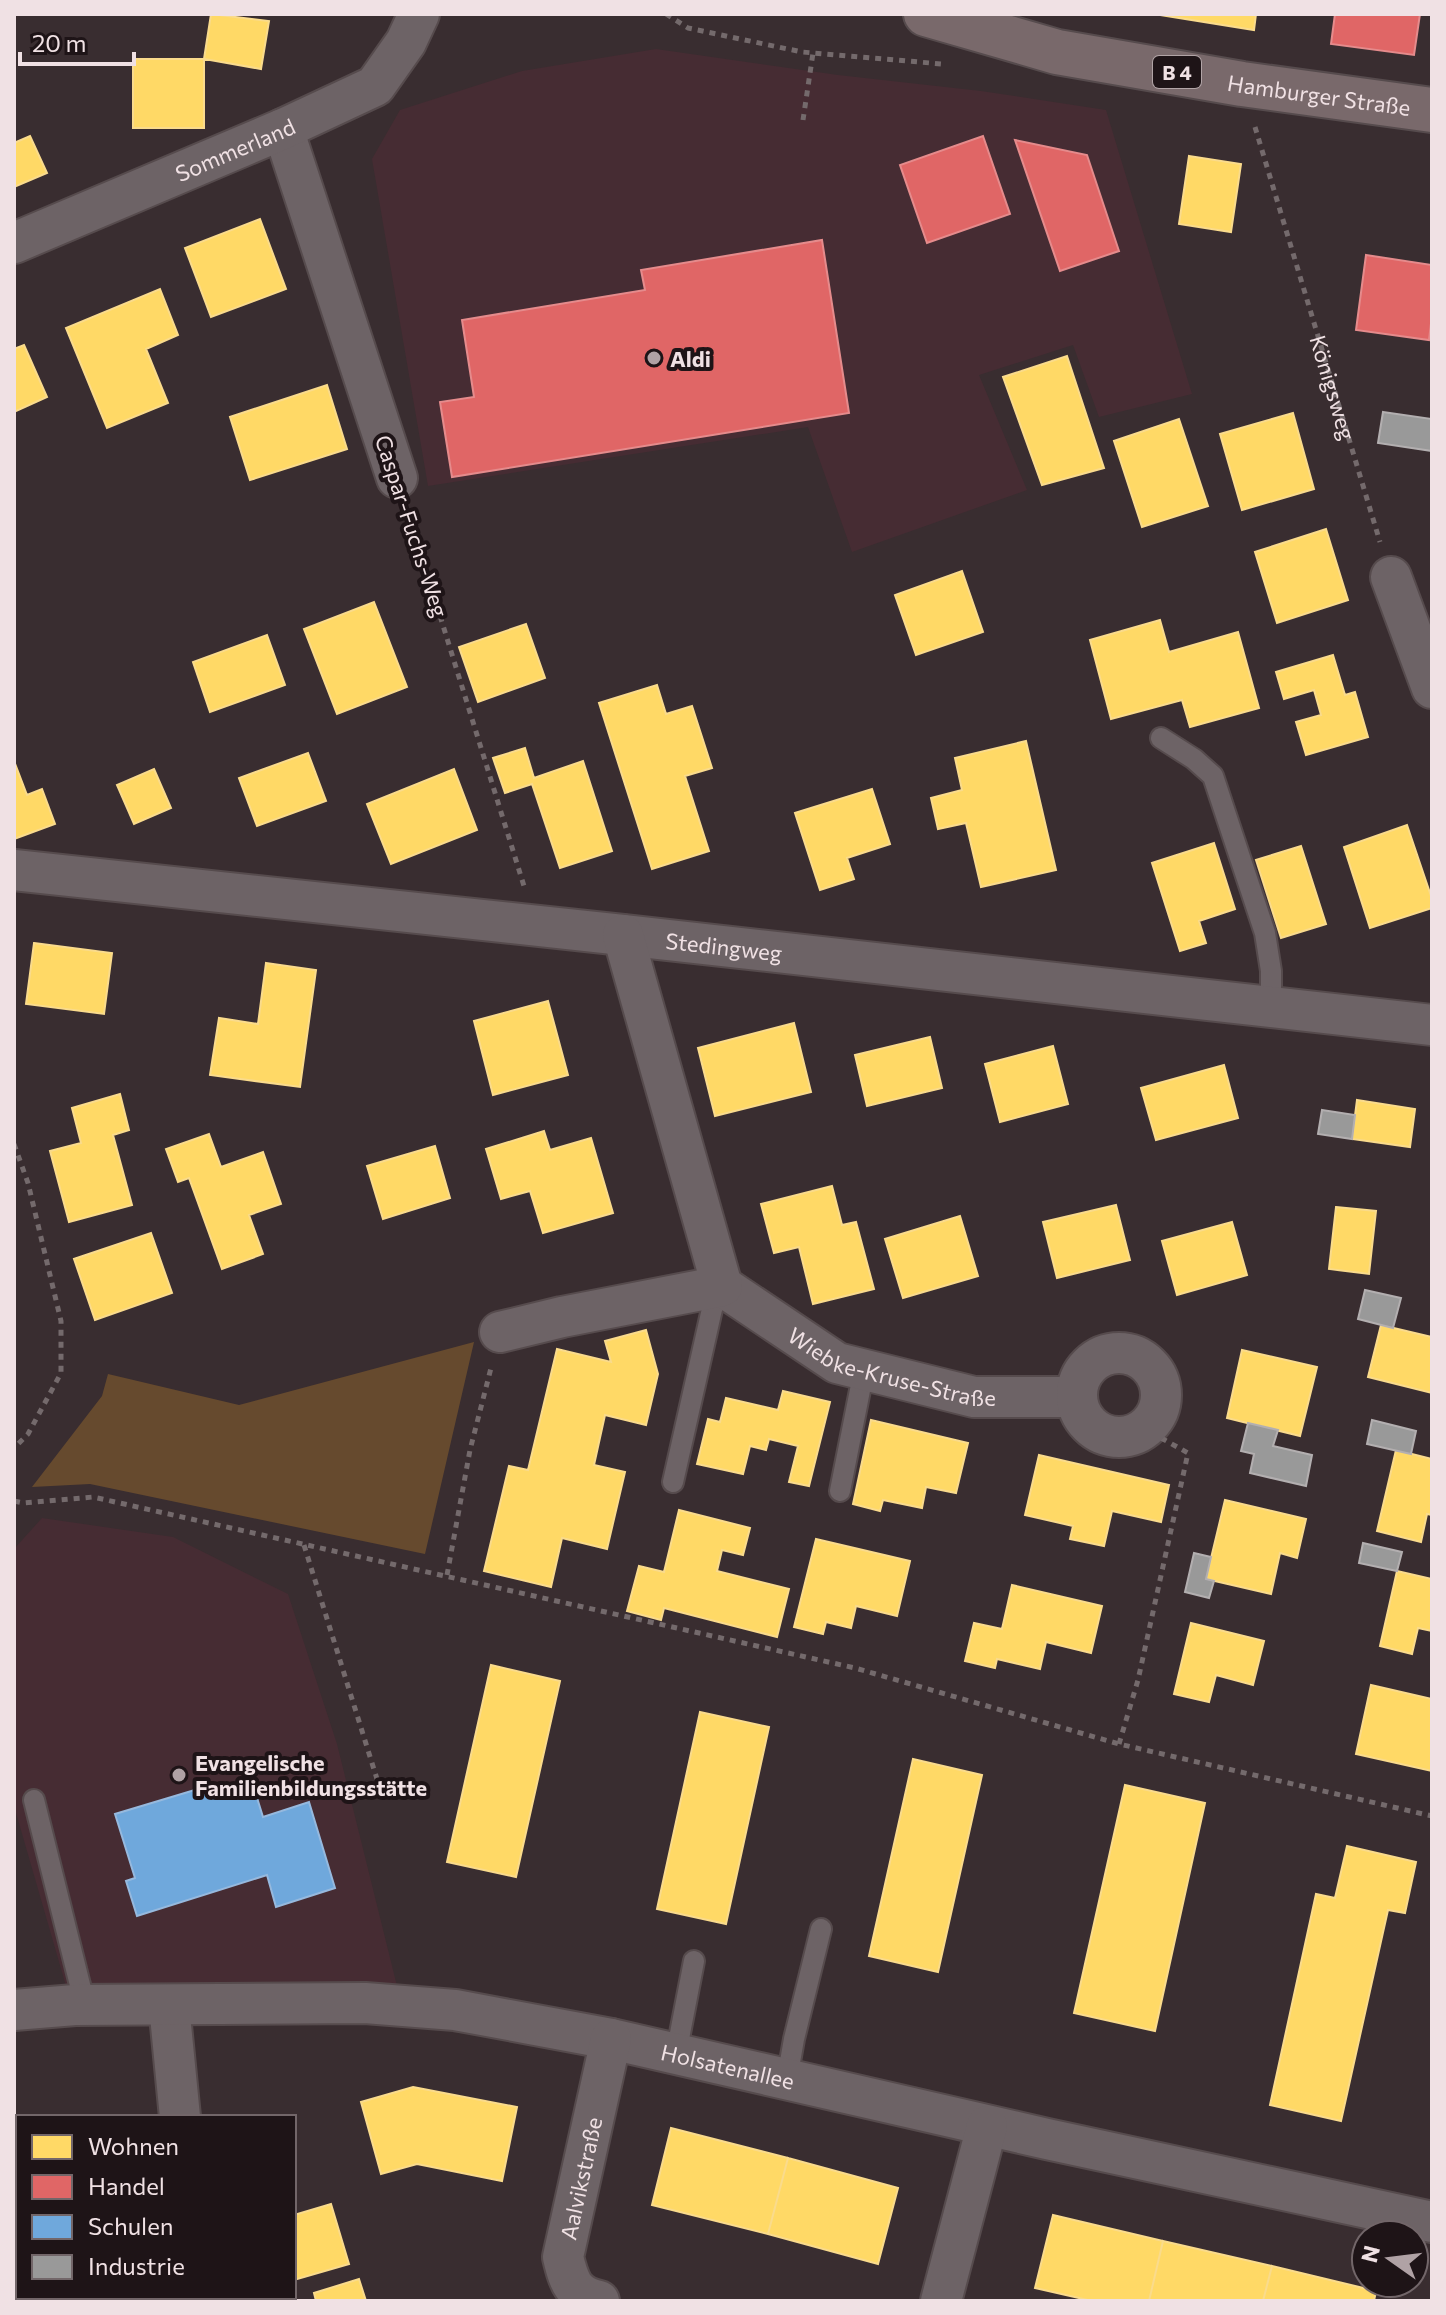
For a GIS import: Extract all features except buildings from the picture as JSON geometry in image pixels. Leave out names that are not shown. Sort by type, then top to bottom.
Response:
[{"type":"main road","name":"Hamburger Straße","points":[[926,14],[1057,52],[1242,84],[1432,110]]},
{"type":"street","name":"Sommerland","points":[[14,243],[283,129],[375,86],[406,42],[419,14]]},
{"type":"street","name":"Caspar-Fuchs-Weg","points":[[283,129],[397,478]]},
{"type":"street","points":[[1391,577],[1432,688]]},
{"type":"street","name":"Stedingweg","points":[[14,870],[1432,1025]]},
{"type":"street","points":[[500,1332],[722,1286],[623,935]]},
{"type":"street","name":"Wiebke-Kruse-Straße","points":[[722,1286],[837,1363],[974,1397],[1077,1397]]},
{"type":"street","points":[[1124,1353],[1149,1365],[1158,1377],[1160,1405],[1145,1429],[1133,1435],[1108,1436],[1086,1421],[1077,1397],[1079,1383],[1085,1370],[1096,1360],[1109,1354],[1124,1353]]},
{"type":"street","name":"Holsatenallee","points":[[14,2010],[85,2005],[365,2003],[455,2010],[611,2039],[987,2126],[1432,2222]]},
{"type":"street","points":[[169,2005],[180,2115]]},
{"type":"street","name":"Aalvikstraße","points":[[599,2301],[583,2297],[568,2280],[563,2257],[611,2039]]},
{"type":"street","points":[[941,2301],[987,2126]]},
{"type":"lane","points":[[1161,738],[1194,759],[1213,776],[1265,933],[1271,971],[1271,1008]]},
{"type":"lane","points":[[673,1482],[712,1309],[722,1286]]},
{"type":"lane","points":[[840,1491],[864,1370]]},
{"type":"lane","points":[[34,1800],[85,2005]]},
{"type":"lane","points":[[787,2079],[821,1929]]},
{"type":"lane","points":[[676,2054],[694,1961]]},
{"type":"path","points":[[803,120],[813,53]]},
{"type":"path","name":"Königsweg","points":[[1242,84],[1391,577]]},
{"type":"path","name":"Caspar-Fuchs-Weg","points":[[397,478],[535,926]]},
{"type":"path","points":[[14,1144],[28,1183],[61,1321],[61,1373],[28,1434],[14,1448]]},
{"type":"path","points":[[447,1575],[470,1450],[500,1332]]},
{"type":"path","points":[[1119,1744],[1138,1680],[1188,1453],[1145,1429]]},
{"type":"path","points":[[14,1501],[24,1503],[93,1497],[447,1575],[855,1668],[1119,1744],[1432,1816]]},
{"type":"path","points":[[304,1545],[377,1779]]},
{"type":"shaded area","points":[[656,49],[1106,110],[1192,394],[1099,417],[1073,345],[979,375],[1027,490],[852,552],[808,427],[428,486],[372,159],[400,110],[522,71]]},
{"type":"shaded area","points":[[474,1342],[425,1554],[90,1484],[32,1487],[102,1396],[108,1374],[239,1405]]},
{"type":"shaded area","name":"Evangelische Familienbildungsstätte","points":[[42,1518],[173,1537],[288,1594],[337,1744],[397,1986],[66,1986],[14,1806],[14,1549]]},
{"type":"place","name":"Aldi","points":[[654,358]]},
{"type":"place","name":"Evangelische Familienbildungsstätte","points":[[179,1775]]}]
